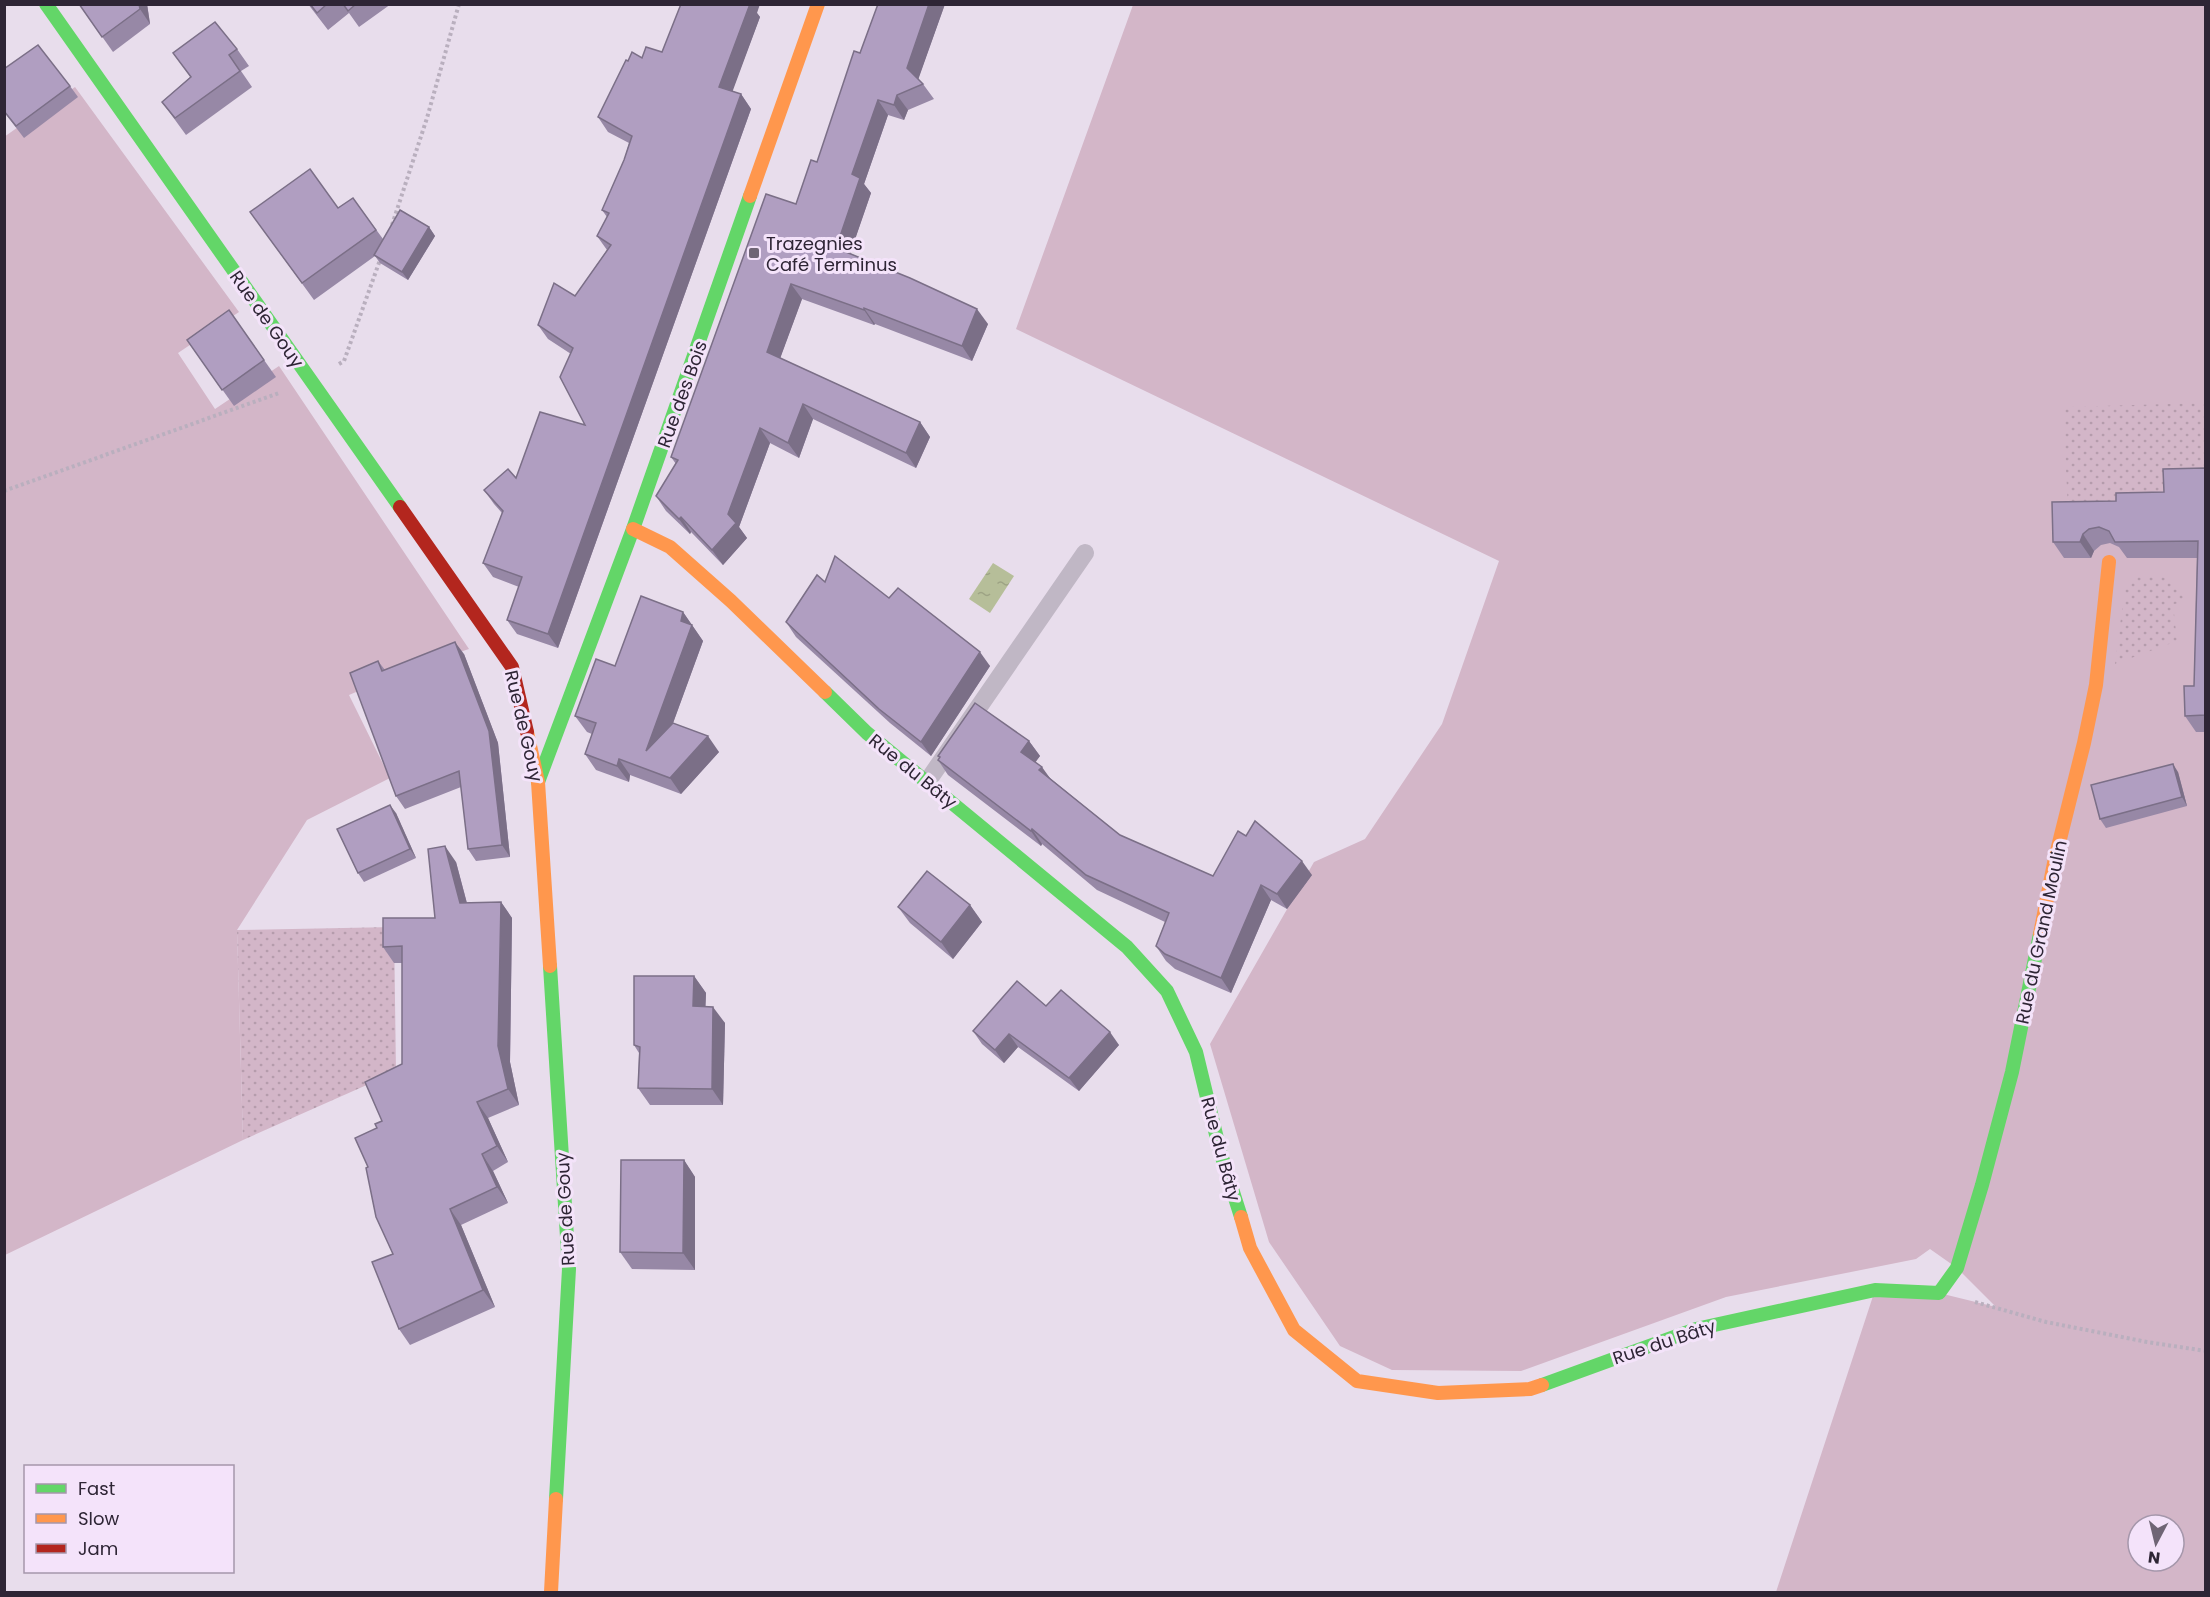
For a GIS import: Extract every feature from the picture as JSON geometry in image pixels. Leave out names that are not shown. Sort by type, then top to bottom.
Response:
[{"type":"street","name":"Rue de Gouy","points":[[46,4],[512,667],[538,782],[569,1269],[551,1593]]},
{"type":"street","name":"Rue des Bois","points":[[538,782],[633,529],[818,4]]},
{"type":"street","name":"Rue du Bâty","points":[[633,529],[670,548],[731,601],[867,733],[1127,947],[1167,991],[1196,1052],[1220,1151],[1250,1248],[1294,1330],[1357,1381],[1438,1393],[1530,1389],[1696,1329],[1875,1290],[1939,1293]]},
{"type":"street","name":"Rue du Grand Moulin","points":[[1939,1293],[1957,1268],[2012,1072],[2054,863],[2096,685],[2109,562]]},
{"type":"lane","points":[[927,782],[1085,553]]},
{"type":"path","points":[[1939,1293],[2046,1322],[2205,1351]]},
{"type":"shaded area","points":[[1133,5],[2205,5],[2205,1592],[1776,1592],[1875,1290],[1939,1293],[1996,1307],[1957,1268],[1930,1249],[1916,1259],[1726,1297],[1521,1371],[1392,1370],[1340,1346],[1269,1242],[1210,1044],[1314,862],[1365,839],[1442,724],[1499,561],[1016,329]]},
{"type":"shaded area","points":[[75,87],[239,312],[178,353],[215,409],[279,366],[469,649],[412,668],[349,695],[390,778],[307,820],[237,930],[243,1140],[5,1255],[4,137]]},
{"type":"shaded area","points":[[2205,403],[2205,482],[2170,510],[2068,510],[2063,407]]},
{"type":"shaded area","points":[[2143,575],[2165,578],[2179,589],[2185,603],[2173,604],[2177,641],[2115,664],[2125,587],[2131,580]]},
{"type":"shaded area","points":[[394,927],[396,1072],[243,1140],[237,930]]},
{"type":"water","points":[[993,563],[1014,576],[990,613],[969,599]]},
{"type":"building","points":[[79,4],[139,4],[140,9],[102,37]]},
{"type":"building","points":[[310,4],[327,4],[317,13]]},
{"type":"building","points":[[343,4],[356,4],[348,11]]},
{"type":"building","points":[[681,4],[750,4],[719,87],[741,94],[548,634],[507,620],[522,577],[483,563],[503,511],[484,490],[508,469],[516,478],[540,412],[585,425],[560,377],[573,348],[538,325],[554,283],[575,296],[611,245],[597,236],[609,213],[602,210],[632,136],[598,117],[632,52],[642,58],[646,47],[662,52]]},
{"type":"building","points":[[878,4],[929,4],[907,68],[923,84],[897,95],[894,105],[878,100],[852,174],[860,178],[836,248],[910,278],[977,309],[962,346],[864,308],[864,310],[791,284],[767,352],[920,422],[906,453],[803,404],[788,443],[760,428],[728,514],[736,523],[712,550],[681,517],[679,519],[656,496],[678,460],[671,457],[766,194],[796,204],[811,160],[817,162],[854,51],[860,53]]},
{"type":"building","points":[[215,22],[237,49],[229,55],[240,71],[175,118],[162,102],[191,77],[173,53]]},
{"type":"building","points":[[38,45],[70,86],[16,126],[4,111],[4,69]]},
{"type":"building","points":[[310,169],[338,208],[353,198],[376,230],[302,283],[250,212]]},
{"type":"building","points":[[400,210],[429,227],[402,272],[374,255]]},
{"type":"building","points":[[229,310],[264,360],[222,390],[187,340]]},
{"type":"building","points":[[2205,468],[2205,715],[2185,716],[2184,686],[2194,686],[2198,541],[2115,542],[2109,531],[2099,527],[2089,529],[2083,534],[2080,542],[2053,542],[2052,502],[2116,501],[2116,493],[2164,492],[2163,469]]},
{"type":"building","points":[[835,556],[889,598],[898,588],[980,652],[921,742],[879,709],[786,622],[817,575],[825,582]]},
{"type":"building","points":[[641,596],[683,612],[681,621],[692,625],[646,751],[673,723],[708,736],[670,778],[619,759],[617,766],[585,754],[596,723],[575,716],[596,659],[615,666]]},
{"type":"building","points":[[455,642],[489,731],[502,845],[468,849],[459,771],[396,796],[350,673],[378,661],[382,671]]},
{"type":"building","points":[[975,703],[1029,741],[1021,752],[1042,767],[1039,770],[1120,835],[1213,876],[1238,831],[1246,836],[1255,821],[1302,861],[1277,894],[1261,885],[1221,978],[1165,954],[1156,946],[1169,913],[1086,875],[1032,829],[1031,831],[938,760],[940,757],[938,756]]},
{"type":"building","points":[[2173,764],[2182,797],[2100,819],[2091,785]]},
{"type":"building","points":[[390,805],[410,849],[358,873],[337,829]]},
{"type":"building","points":[[445,846],[460,903],[501,902],[498,1046],[508,1089],[477,1102],[497,1146],[482,1154],[497,1187],[450,1209],[483,1290],[399,1329],[372,1262],[393,1254],[376,1217],[366,1168],[368,1167],[355,1138],[377,1128],[375,1124],[382,1121],[365,1082],[402,1064],[402,946],[383,947],[383,918],[435,918],[428,849]]},
{"type":"building","points":[[927,871],[970,905],[941,942],[898,907]]},
{"type":"building","points":[[634,976],[694,976],[693,1006],[713,1007],[712,1089],[638,1088],[640,1047],[634,1045]]},
{"type":"building","points":[[1017,981],[1046,1006],[1061,990],[1110,1032],[1069,1078],[1009,1034],[995,1050],[973,1031]]},
{"type":"building","points":[[621,1160],[684,1160],[683,1253],[620,1252]]},
{"type":"traffic: fast","points":[[46,4],[400,507]]},
{"type":"traffic: fast","points":[[538,782],[633,529],[750,196]]},
{"type":"traffic: fast","points":[[825,692],[867,733],[1127,947],[1167,991],[1196,1052],[1220,1151],[1241,1217]]},
{"type":"traffic: fast","points":[[1542,1385],[1696,1329],[1875,1290],[1939,1293],[1957,1268],[1982,1185],[2012,1072],[2040,934]]},
{"type":"traffic: fast","points":[[550,966],[569,1269],[556,1499]]},
{"type":"traffic: slow","points":[[750,196],[818,4]]},
{"type":"traffic: slow","points":[[633,529],[670,547],[731,601],[825,692]]},
{"type":"traffic: slow","points":[[2040,934],[2054,863],[2096,685],[2109,562]]},
{"type":"traffic: slow","points":[[527,732],[538,782],[550,966]]},
{"type":"traffic: slow","points":[[1241,1217],[1250,1248],[1294,1330],[1357,1381],[1438,1393],[1530,1389],[1542,1385]]},
{"type":"traffic: slow","points":[[551,1592],[556,1499]]},
{"type":"traffic: jam","points":[[400,507],[512,667],[527,732]]},
{"type":"place","name":"Trazegnies Café Terminus","points":[[754,253]]}]
